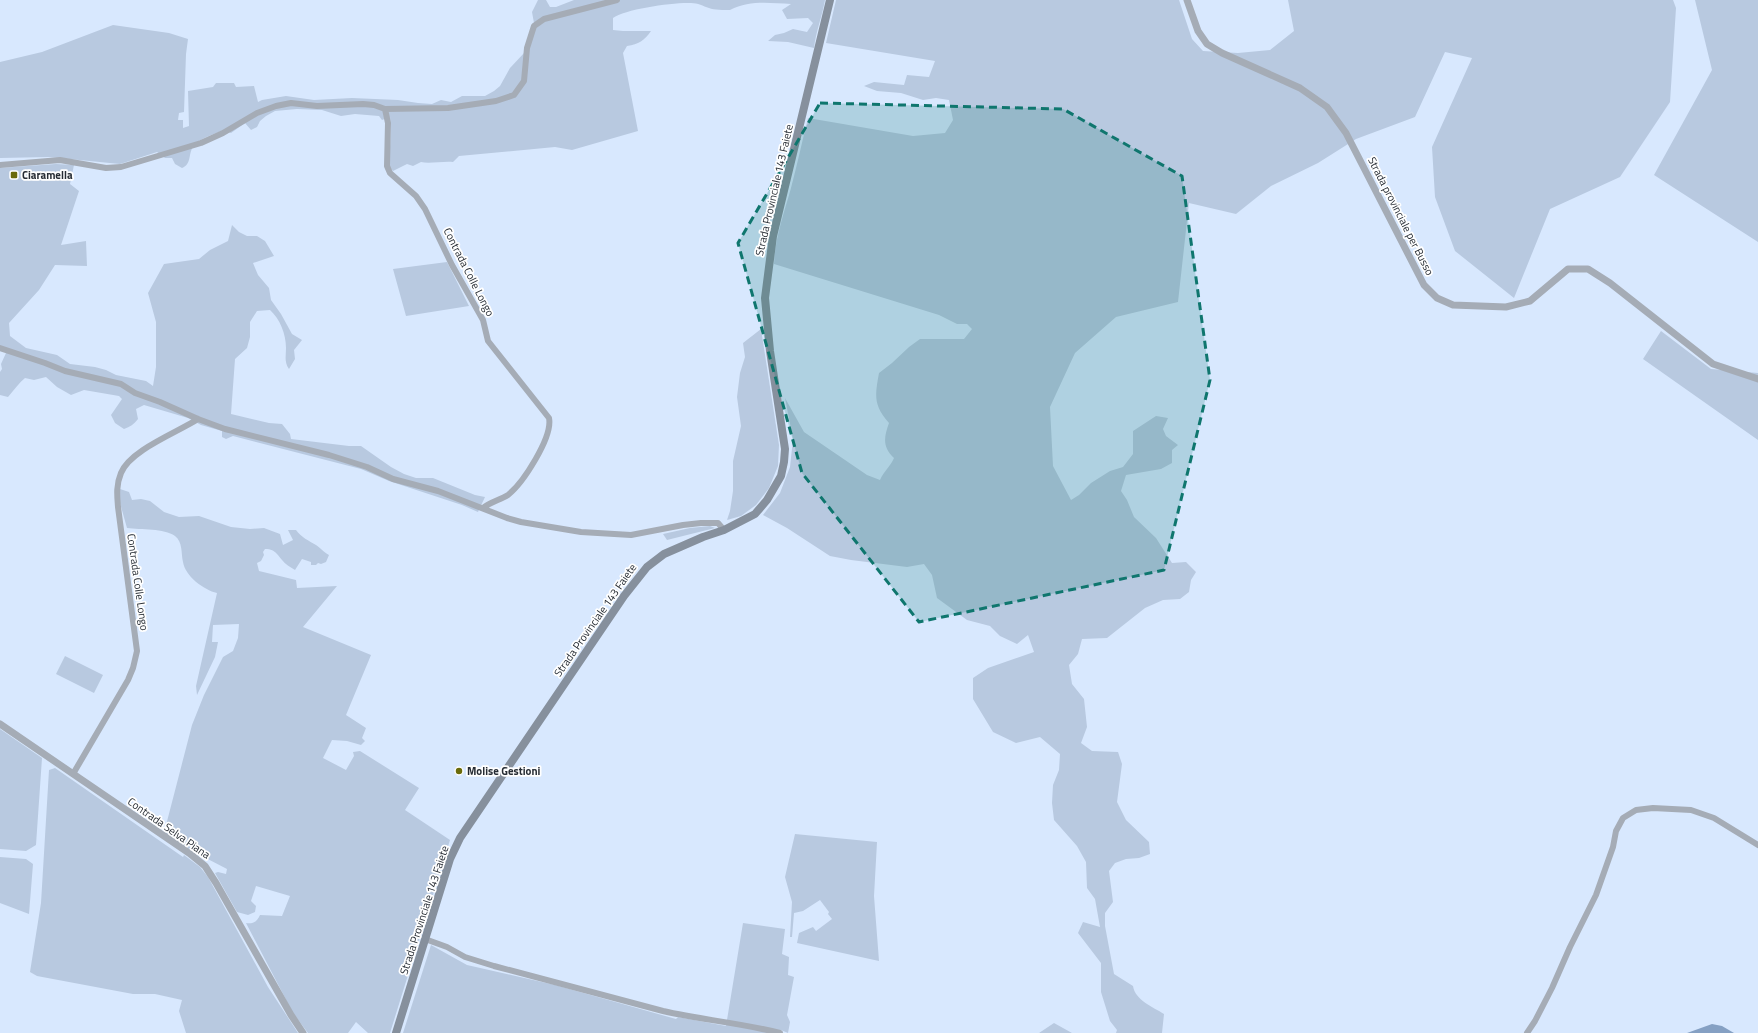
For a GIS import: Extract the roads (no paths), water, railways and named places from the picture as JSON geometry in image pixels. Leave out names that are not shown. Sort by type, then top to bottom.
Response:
[{"type":"main road","name":"Strada Provinciale 143 Faiete","points":[[396,1033],[450,859],[460,838],[624,596],[647,567],[655,560],[703,537],[724,530],[755,514],[775,488],[783,469],[784,449],[770,351],[765,298],[773,236],[830,0]]},
{"type":"street","points":[[0,165],[60,160],[106,168],[121,167],[200,143],[223,133],[257,113],[276,106],[291,104],[317,106],[363,104],[374,105],[385,109],[448,108],[496,101],[514,95],[524,81],[527,48],[534,26],[544,19],[617,0]]},
{"type":"street","name":"Strada provinciale per Busso","points":[[1187,0],[1198,31],[1207,44],[1222,53],[1300,88],[1327,107],[1346,133],[1424,285],[1437,298],[1453,305],[1506,307],[1530,301],[1568,269],[1588,269],[1610,282],[1713,364],[1758,379]]},
{"type":"street","name":"Contrada Colle Longo","points":[[385,109],[388,123],[387,166],[390,173],[416,196],[425,209],[452,266],[483,320],[488,341],[549,418],[550,425],[546,436],[532,464],[515,489],[483,508]]},
{"type":"street","points":[[0,348],[65,371],[121,384],[135,394],[176,408],[198,419],[225,429],[328,455],[366,467],[393,479],[438,491],[521,522],[596,534],[631,535],[707,523],[718,523],[724,530]]},
{"type":"street","name":"Contrada Colle Longo","points":[[73,774],[128,680],[134,668],[137,651],[118,507],[117,488],[121,472],[131,460],[149,447],[198,419]]},
{"type":"street","name":"Contrada Selva Piana","points":[[0,724],[205,866],[237,918],[291,1015],[303,1033]]},
{"type":"street","points":[[1527,1033],[1552,988],[1570,947],[1596,895],[1613,847],[1616,831],[1623,818],[1636,810],[1653,808],[1691,810],[1714,818],[1758,845]]},
{"type":"street","points":[[425,939],[472,959],[663,1011],[689,1017],[758,1027],[780,1033]]},
{"type":"place","name":"Ciaramella","points":[[14,175]]},
{"type":"place","name":"Molise Gestioni","points":[[459,771]]}]
